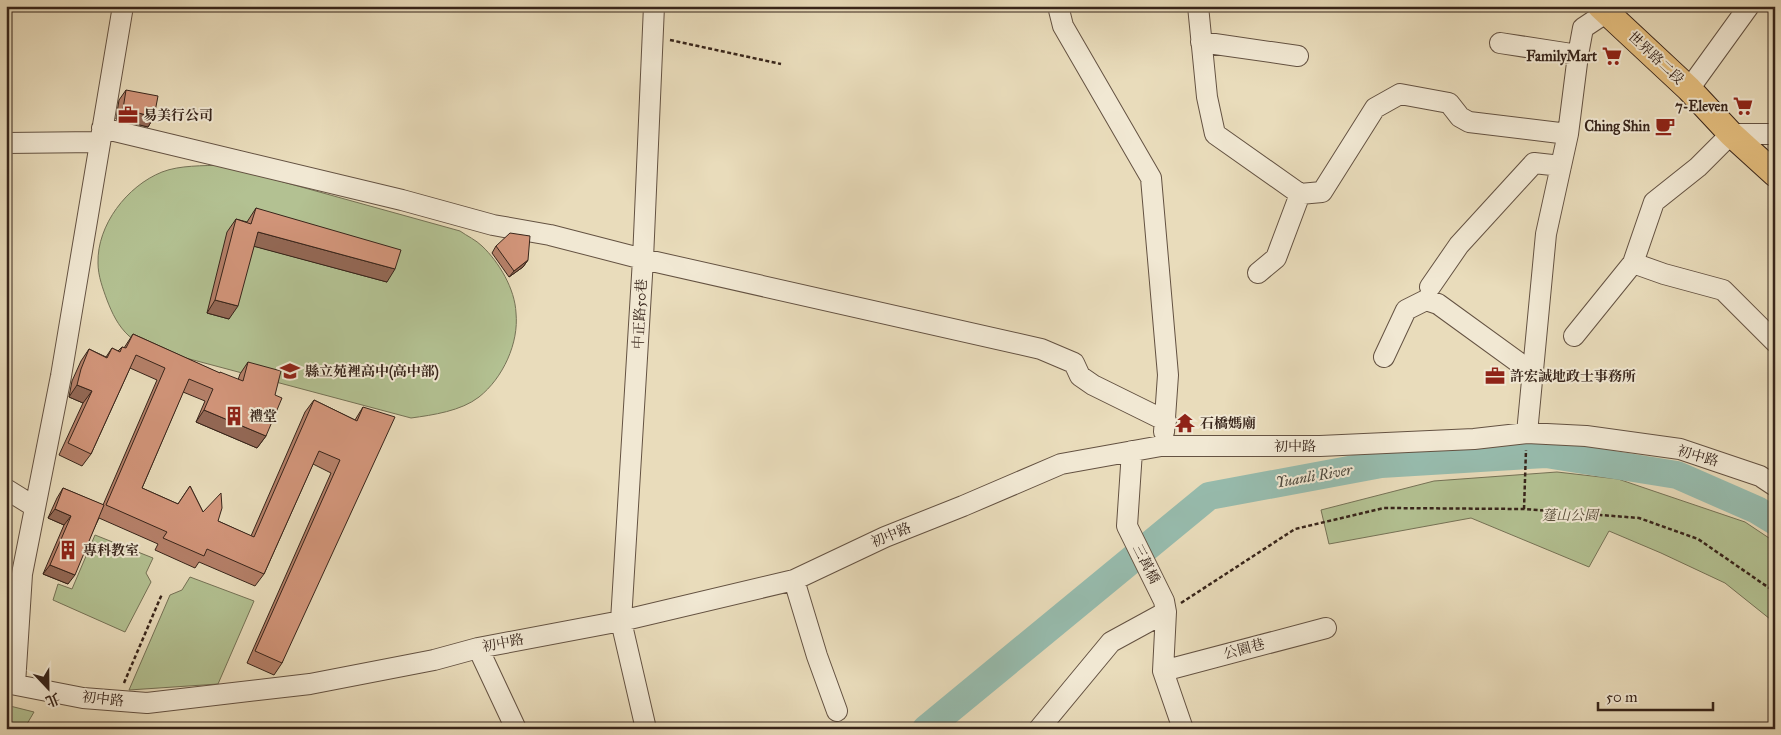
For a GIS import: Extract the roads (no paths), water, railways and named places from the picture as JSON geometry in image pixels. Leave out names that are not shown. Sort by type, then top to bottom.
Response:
[{"type":"main road","name":"世界路二段","points":[[1607,8],[1690,89],[1731,134],[1775,174]]},
{"type":"street","points":[[11,683],[22,574],[61,376],[123,6]]},
{"type":"street","name":"中正路50巷","points":[[646,729],[621,621],[643,259],[654,6]]},
{"type":"street","points":[[1058,6],[1063,26],[1151,178],[1168,375],[1166,421],[1162,446]]},
{"type":"street","points":[[1198,6],[1207,97],[1215,134],[1300,194],[1322,192],[1375,108],[1400,94],[1449,103],[1460,117],[1469,122],[1568,134]]},
{"type":"street","points":[[1690,89],[1749,6]]},
{"type":"street","points":[[1527,434],[1546,234],[1568,134],[1583,28],[1607,8]]},
{"type":"street","points":[[1201,42],[1298,56]]},
{"type":"street","points":[[1500,44],[1578,55]]},
{"type":"street","points":[[1574,336],[1633,263],[1654,202],[1698,167],[1731,134],[1775,134]]},
{"type":"street","points":[[6,143],[100,135],[402,200],[493,225],[550,235],[643,259],[1041,349],[1074,363],[1080,376],[1093,385],[1166,421]]},
{"type":"street","points":[[1430,287],[1459,245],[1534,164],[1561,166]]},
{"type":"street","points":[[1258,273],[1276,258],[1300,194]]},
{"type":"street","points":[[1633,263],[1664,274],[1723,290],[1775,342]]},
{"type":"street","points":[[1384,357],[1406,310],[1426,300],[1438,304],[1533,373]]},
{"type":"street","name":"初中路","points":[[11,683],[83,698],[147,703],[310,684],[434,660],[478,648],[621,621],[794,580],[885,537],[1061,464],[1162,446],[1320,446],[1474,439],[1527,434],[1586,436],[1680,449],[1760,476],[1775,486]]},
{"type":"street","name":"三萬橋","points":[[1132,452],[1127,526],[1165,606]]},
{"type":"street","points":[[6,489],[35,507]]},
{"type":"street","points":[[794,580],[837,711]]},
{"type":"street","points":[[1165,606],[1162,670],[1183,729]]},
{"type":"street","points":[[1039,729],[1111,642],[1165,606]]},
{"type":"street","name":"公園巷","points":[[1162,670],[1326,628]]},
{"type":"street","points":[[478,648],[516,729]]},
{"type":"waterway","name":"Yuanli River","points":[[926,729],[1209,496],[1381,464],[1546,454],[1677,475],[1757,510],[1775,521]]},
{"type":"place","name":"FamilyMart","points":[[1612,56]]},
{"type":"place","name":"7-Eleven","points":[[1743,106]]},
{"type":"place","name":"易美行公司","points":[[128,115]]},
{"type":"place","name":"Ching Shin","points":[[1665,126]]},
{"type":"place","name":"縣立苑裡高中(高中部)","points":[[290,371]]},
{"type":"place","name":"許宏誠地政士事務所","points":[[1495,376]]},
{"type":"place","name":"禮堂","points":[[234,416]]},
{"type":"place","name":"石橋媽廟","points":[[1185,423]]},
{"type":"place","name":"專科教室","points":[[68,550]]},
{"type":"park label","name":"蓬山公園","points":[[1570,515]]}]
